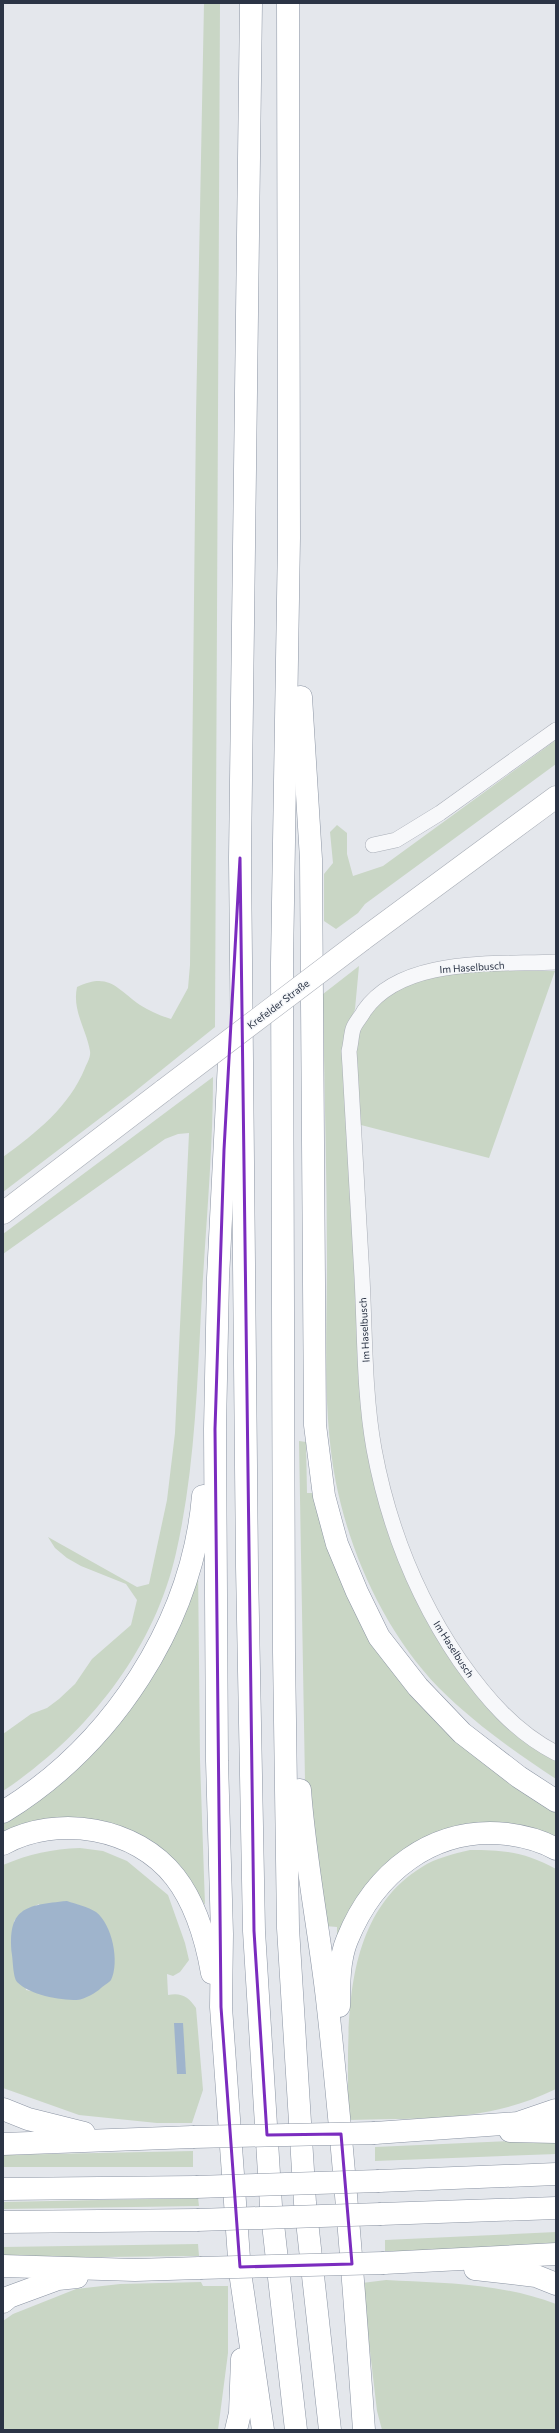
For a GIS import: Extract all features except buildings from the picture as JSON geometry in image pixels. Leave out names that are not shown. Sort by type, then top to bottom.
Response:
[{"type":"main road","points":[[251,3],[240,858],[247,1575],[254,1931],[271,2206],[296,2430]]},
{"type":"main road","points":[[288,3],[289,538],[282,963],[284,1652],[288,1928],[305,2203],[330,2430]]},
{"type":"main road","points":[[289,538],[299,594],[301,718],[311,859],[315,1425],[324,1496],[338,1544],[357,1592],[384,1643],[418,1687],[462,1733],[519,1777],[556,1801]]},
{"type":"main road","name":"Krefelder Straße","points":[[3,1212],[362,940],[556,797]]},
{"type":"main road","points":[[240,858],[218,1278],[215,1429],[217,1761],[222,1934],[221,2007],[244,2310],[263,2430]]},
{"type":"main road","points":[[3,1812],[16,1804],[84,1748],[118,1709],[143,1673],[170,1621],[188,1572],[201,1518],[206,1470],[207,1372],[218,1278]]},
{"type":"main road","points":[[284,1652],[296,1744],[303,1834],[319,1928],[338,2099],[364,2430]]},
{"type":"main road","points":[[3,1844],[13,1838],[48,1828],[85,1828],[119,1837],[151,1854],[175,1877],[192,1905],[206,1942],[216,1996],[221,2007]]},
{"type":"main road","points":[[338,2099],[339,1982],[346,1941],[360,1911],[379,1884],[424,1849],[456,1836],[488,1832],[520,1836],[556,1849]]},
{"type":"main road","points":[[3,2109],[28,2119],[79,2133],[125,2139]]},
{"type":"main road","points":[[3,2144],[125,2139],[421,2131],[518,2123],[556,2110]]},
{"type":"main road","points":[[421,2131],[556,2132]]},
{"type":"main road","points":[[3,2189],[196,2187],[556,2174]]},
{"type":"main road","points":[[3,2222],[197,2220],[556,2208]]},
{"type":"main road","points":[[3,2266],[135,2270],[418,2262],[556,2254]]},
{"type":"main road","points":[[418,2262],[536,2276],[556,2284]]},
{"type":"main road","points":[[3,2302],[9,2297],[58,2279],[135,2270]]},
{"type":"main road","points":[[236,2430],[240,2413],[244,2310]]},
{"type":"main road","points":[[356,2324],[374,2430]]},
{"type":"street","points":[[373,845],[396,840],[440,813],[556,730]]},
{"type":"street","name":"Im Haselbusch","points":[[556,962],[439,968],[408,976],[379,996],[368,1006],[353,1028],[350,1051],[367,1381],[374,1448],[388,1508],[417,1586],[442,1634],[478,1686],[508,1719],[534,1741],[556,1753]]},
{"type":"highlighted area","points":[[240,858],[254,1931],[267,2135],[341,2134],[352,2264],[240,2267],[221,2007],[215,1429],[224,1150]]},
{"type":"green space","points":[[204,3],[220,3],[215,1027],[133,1093],[3,1192],[3,1157],[39,1129],[61,1107],[78,1082],[89,1060],[90,1051],[76,1004],[77,987],[97,981],[112,984],[140,1005],[171,1019],[188,988],[190,965],[196,416]]},
{"type":"green space","points":[[556,740],[556,764],[365,904],[358,913],[336,929],[324,921],[324,874],[333,863],[330,832],[337,825],[347,833],[347,854],[353,876],[383,866]]},
{"type":"green space","points":[[359,966],[355,1009],[346,1033],[373,1478],[389,1536],[417,1602],[464,1677],[556,1760],[556,1779],[510,1748],[466,1713],[439,1688],[420,1666],[403,1643],[373,1593],[351,1539],[336,1483],[329,1428],[326,1372],[327,1228],[323,994]]},
{"type":"green space","points":[[474,971],[555,971],[489,1158],[361,1125],[356,1076],[357,1038],[360,1028],[374,1005],[394,990],[418,979]]},
{"type":"green space","points":[[213,1077],[210,1165],[194,1433],[182,1523],[176,1553],[166,1589],[151,1624],[133,1657],[112,1688],[88,1717],[62,1744],[33,1769],[3,1791],[3,1734],[31,1714],[47,1708],[75,1684],[92,1659],[131,1625],[137,1600],[126,1584],[81,1566],[67,1558],[55,1548],[48,1537],[137,1587],[149,1584],[167,1500],[175,1433],[189,1133],[178,1134],[165,1139],[3,1254],[3,1234]]},
{"type":"green space","points":[[299,1441],[306,1442],[307,1493],[316,1493],[375,1642],[556,1812],[556,1840],[453,1830],[337,1936],[337,1927],[325,1926],[305,1781]]},
{"type":"green space","points":[[198,1566],[200,1760],[205,1905],[193,1886],[123,1831],[3,1835],[3,1819],[90,1751]]},
{"type":"green space","points":[[80,1848],[103,1851],[127,1861],[168,1895],[185,1943],[189,1960],[180,1972],[173,1976],[167,1974],[168,1995],[177,1994],[184,1996],[196,2008],[203,2090],[192,2123],[157,2123],[79,2115],[3,2088],[3,1865],[31,1855]],"holes":[[[39,1904],[78,2000],[26,1990],[14,1921],[21,1913]]]},
{"type":"green space","points":[[470,1850],[514,1853],[545,1863],[556,1869],[556,2089],[529,2100],[503,2108],[478,2113],[428,2118],[348,2120],[349,2016],[361,1947],[375,1917],[394,1889],[427,1864]]},
{"type":"green space","points":[[556,2139],[556,2154],[375,2161],[375,2147]]},
{"type":"green space","points":[[193,2151],[193,2167],[3,2167],[3,2155]]},
{"type":"green space","points":[[198,2198],[199,2206],[3,2209],[3,2202]]},
{"type":"green space","points":[[556,2232],[556,2245],[470,2251],[385,2251],[385,2240]]},
{"type":"green space","points":[[198,2244],[199,2256],[3,2258],[3,2247]]},
{"type":"green space","points":[[386,2280],[472,2285],[514,2292],[556,2304],[556,2430],[382,2430],[377,2411],[362,2283]]},
{"type":"green space","points":[[201,2282],[203,2286],[228,2286],[228,2353],[218,2430],[3,2430],[3,2321],[13,2314],[76,2289],[120,2284]]},
{"type":"water","points":[[67,1901],[93,1910],[102,1918],[113,1944],[115,1963],[114,1972],[109,1982],[93,1994],[77,2000],[45,1996],[23,1987],[17,1982],[13,1965],[11,1939],[16,1918],[30,1907]]},
{"type":"water","points":[[174,2023],[183,2023],[186,2074],[177,2074]]}]
